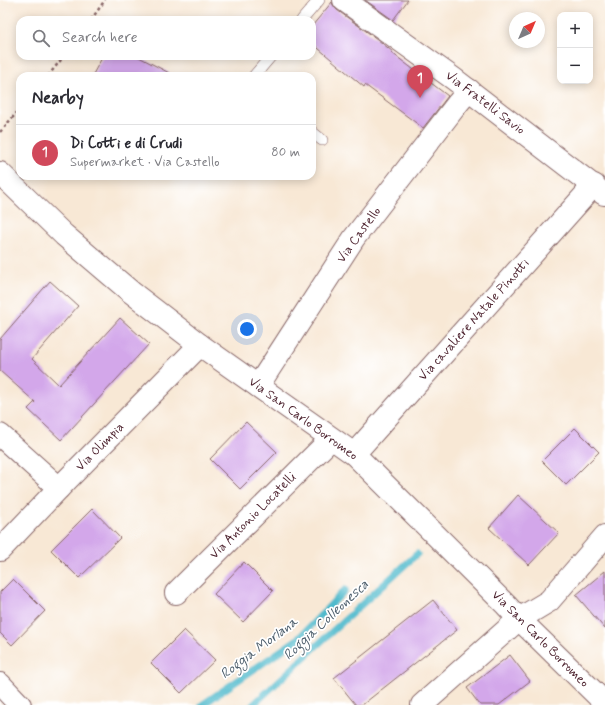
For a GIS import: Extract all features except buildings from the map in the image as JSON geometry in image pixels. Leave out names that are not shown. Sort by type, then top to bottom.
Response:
[{"type":"street","name":"Via Fratelli Savio","points":[[344,0],[469,90],[599,190]]},
{"type":"street","name":"Via Castello","points":[[258,386],[354,238],[469,90]]},
{"type":"street","name":"Via San Carlo Borromeo","points":[[0,174],[64,235],[131,292],[200,345],[354,454],[605,703]]},
{"type":"street","name":"Via cavaliere Natale Pinotti","points":[[354,454],[599,190]]},
{"type":"street","name":"Via Olimpia","points":[[0,550],[200,345]]},
{"type":"street","points":[[0,435],[59,488]]},
{"type":"street","name":"Via Antonio Locatelli","points":[[176,593],[331,439]]},
{"type":"street","points":[[422,705],[519,619],[549,601],[605,536]]},
{"type":"street","points":[[0,684],[20,705]]},
{"type":"lane","points":[[305,16],[319,0]]},
{"type":"lane","points":[[257,72],[268,60]]},
{"type":"lane","points":[[316,135],[322,140]]},
{"type":"path","points":[[94,16],[105,0]]},
{"type":"path","points":[[51,72],[61,60]]},
{"type":"path","points":[[0,132],[16,114]]},
{"type":"waterway","name":"Roggia Colleonesca","points":[[253,705],[417,554]]},
{"type":"waterway","name":"Roggia Morlana","points":[[202,705],[298,639],[345,590]]},
{"type":"place","name":"Di Cotti e di Crudi","points":[[420,98]]}]
